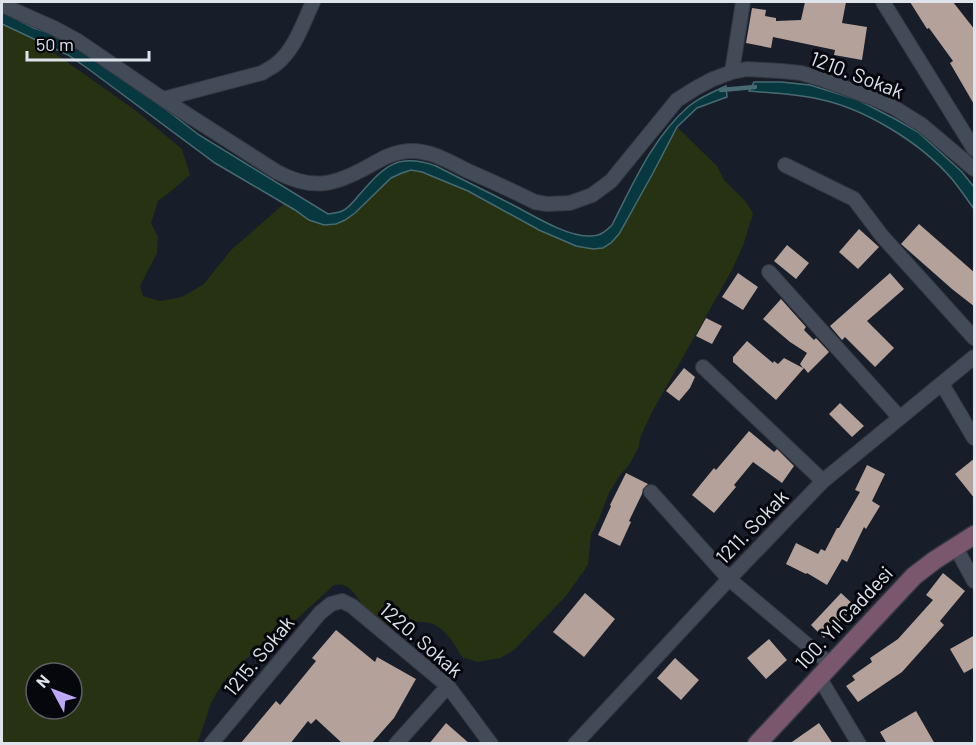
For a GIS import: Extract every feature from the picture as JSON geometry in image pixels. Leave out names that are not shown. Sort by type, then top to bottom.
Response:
[{"type":"street","points":[[164,99],[262,72],[275,65],[292,46],[313,2]]},
{"type":"street","points":[[732,72],[743,2]]},
{"type":"street","points":[[883,2],[975,149]]},
{"type":"street","name":"1210. Sokak","points":[[2,5],[78,41],[277,172],[302,182],[335,182],[385,156],[413,151],[439,157],[536,202],[558,204],[581,200],[611,181],[677,100],[713,79],[747,69],[801,73],[848,88],[893,108],[922,125],[975,169]]},
{"type":"street","points":[[785,165],[854,199],[882,236],[975,338]]},
{"type":"street","points":[[769,272],[900,418]]},
{"type":"street","name":"1211. Sokak","points":[[575,744],[823,481],[975,357]]},
{"type":"street","points":[[703,366],[823,481]]},
{"type":"street","points":[[942,384],[975,438]]},
{"type":"street","points":[[651,492],[729,579],[825,671],[859,744]]},
{"type":"street","name":"100. Yıl Caddesi","points":[[757,744],[914,576],[955,546],[975,535]]},
{"type":"street","points":[[955,546],[975,581]]},
{"type":"street","name":"1220. Sokak","points":[[342,600],[448,686],[491,744]]},
{"type":"street","name":"1215. Sokak","points":[[211,744],[320,613],[331,604],[342,600]]},
{"type":"street","points":[[396,744],[448,686]]},
{"type":"shaded area","points":[[2,12],[34,28],[55,35],[102,60],[199,135],[328,214],[347,208],[384,170],[401,162],[411,161],[436,166],[559,229],[579,235],[599,235],[612,225],[654,146],[676,118],[698,100],[726,86],[727,97],[697,108],[677,127],[619,234],[603,248],[576,246],[539,230],[468,191],[422,172],[411,170],[391,178],[345,220],[336,224],[324,225],[309,220],[215,163],[68,55],[2,24]]},
{"type":"shaded area","points":[[2,16],[135,110],[182,149],[190,175],[158,201],[151,223],[158,237],[157,253],[140,286],[143,296],[160,301],[182,297],[204,284],[231,250],[286,202],[309,220],[355,213],[391,178],[411,170],[422,172],[468,191],[539,230],[576,246],[593,249],[619,234],[677,127],[717,166],[724,180],[746,202],[753,213],[744,243],[732,270],[651,414],[640,438],[639,447],[609,493],[591,535],[588,565],[566,596],[514,650],[501,658],[477,662],[462,657],[446,633],[432,624],[414,622],[390,629],[381,625],[371,617],[351,590],[343,585],[334,585],[287,628],[247,658],[223,682],[211,703],[197,743],[2,743]]},
{"type":"shaded area","points":[[754,82],[810,85],[858,100],[918,132],[962,172],[974,187],[974,209],[939,165],[907,139],[889,128],[852,109],[833,103],[814,98],[749,91]]},
{"type":"building","points":[[805,2],[846,2],[842,23],[867,27],[862,60],[834,55],[835,50],[773,37],[771,48],[746,43],[752,8],[766,10],[765,16],[776,18],[776,21],[801,20]]},
{"type":"building","points":[[910,2],[953,2],[975,30],[975,106],[950,63],[953,61],[929,28],[927,29]]},
{"type":"building","points":[[919,224],[975,273],[975,307],[901,244]]},
{"type":"building","points":[[859,229],[879,247],[858,269],[839,252]]},
{"type":"building","points":[[787,245],[809,263],[796,279],[774,261]]},
{"type":"building","points":[[738,273],[758,287],[743,310],[722,297]]},
{"type":"building","points":[[890,273],[904,289],[867,321],[894,348],[875,367],[845,337],[842,340],[830,326]]},
{"type":"building","points":[[781,299],[806,327],[804,330],[814,340],[816,338],[829,352],[808,373],[804,368],[776,400],[733,362],[733,357],[747,341],[773,363],[774,361],[778,364],[784,358],[803,368],[800,364],[807,353],[763,319]]},
{"type":"building","points":[[706,318],[722,326],[712,344],[696,336]]},
{"type":"building","points":[[684,368],[695,377],[690,388],[679,401],[666,391]]},
{"type":"building","points":[[840,403],[864,426],[852,437],[829,414]]},
{"type":"building","points":[[749,431],[774,452],[777,449],[794,466],[782,483],[753,462],[714,513],[692,495]]},
{"type":"building","points":[[975,458],[975,499],[955,474]]},
{"type":"building","points":[[867,465],[885,474],[872,501],[880,506],[866,529],[864,527],[847,562],[842,559],[827,585],[786,564],[796,543],[818,554],[821,549],[825,551],[860,492],[855,490]]},
{"type":"building","points":[[626,473],[648,484],[643,489],[620,546],[598,535]]},
{"type":"building","points":[[943,573],[965,591],[940,621],[944,625],[902,672],[858,702],[846,686],[855,680],[852,676],[872,662],[870,658],[898,639],[933,600],[926,595]]},
{"type":"building","points":[[585,593],[615,619],[584,657],[553,632]]},
{"type":"building","points":[[841,593],[855,606],[824,638],[811,625]]},
{"type":"building","points":[[336,630],[375,662],[377,657],[416,679],[394,718],[371,744],[343,744],[316,719],[311,724],[308,721],[290,744],[240,744],[276,701],[280,705],[316,661],[312,658]]},
{"type":"building","points":[[975,635],[975,667],[964,673],[950,649]]},
{"type":"building","points":[[769,639],[787,660],[766,679],[747,658]]},
{"type":"building","points":[[675,658],[699,680],[681,700],[657,678]]},
{"type":"building","points":[[916,711],[935,744],[887,744],[880,732]]},
{"type":"building","points":[[446,723],[470,744],[429,744]]},
{"type":"building","points":[[819,723],[833,744],[789,744]]},
{"type":"waterway","points":[[721,90],[755,87]]}]
